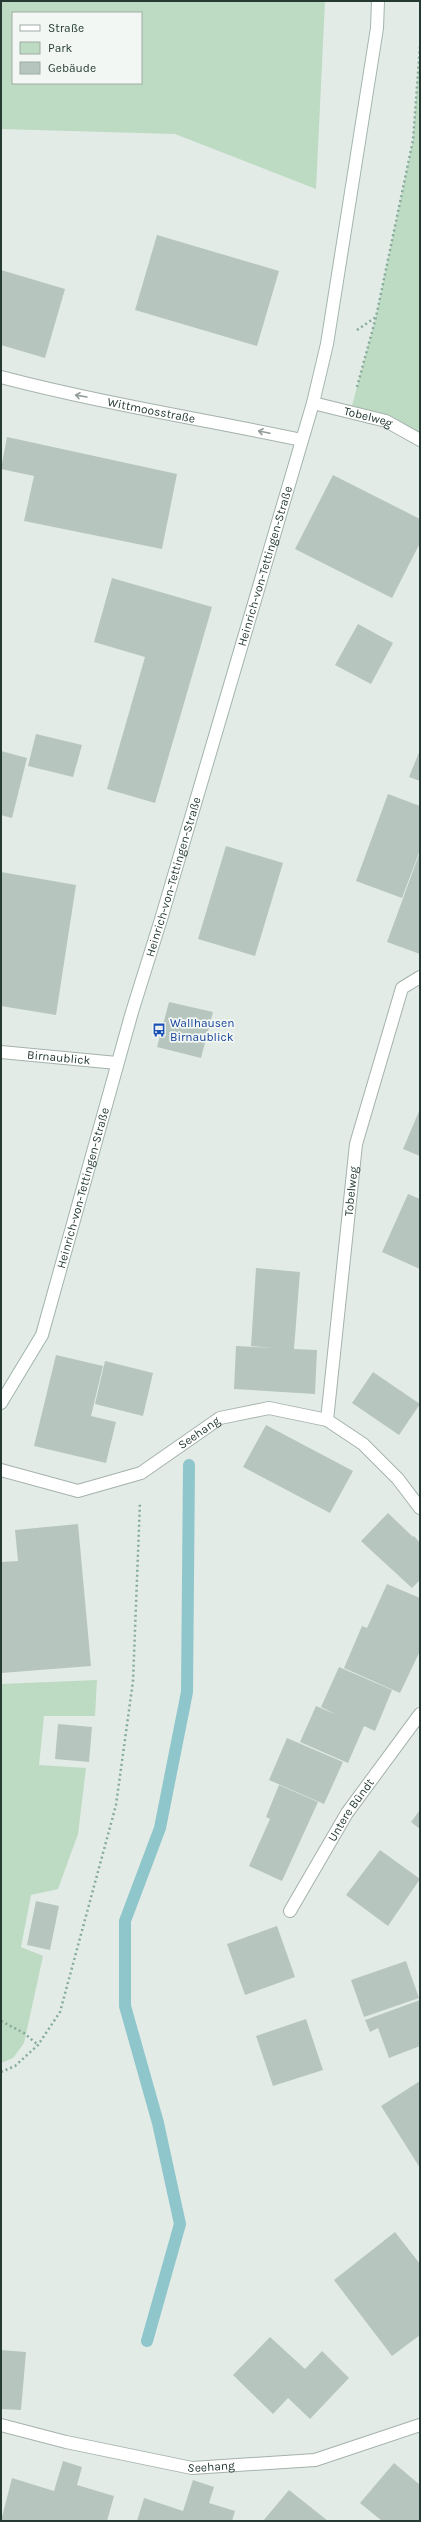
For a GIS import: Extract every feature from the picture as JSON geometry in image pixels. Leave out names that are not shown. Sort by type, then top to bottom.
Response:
[{"type":"street","name":"Heinrich-von-Tettingen-Straße","points":[[1,1403],[42,1335],[117,1063],[312,403],[327,344],[377,28],[378,1]]},
{"type":"street","name":"Wittmoosstraße","points":[[1,377],[57,391],[302,440]]},
{"type":"street","name":"Tobelweg","points":[[312,403],[386,421],[420,440]]},
{"type":"street","name":"Tobelweg","points":[[327,1420],[356,1144],[402,988],[420,977]]},
{"type":"street","name":"Birnaublick","points":[[1,1052],[117,1063]]},
{"type":"street","name":"Seehang","points":[[1,1470],[78,1491],[141,1473],[220,1418],[269,1408],[327,1420],[363,1444],[398,1479],[420,1508]]},
{"type":"street","name":"Untere Bündt","points":[[290,1911],[347,1814],[420,1714]]},
{"type":"street","name":"Seehang","points":[[1,2424],[66,2442],[192,2468],[315,2460],[420,2426]]},
{"type":"path","points":[[350,413],[376,317],[414,140],[420,46]]},
{"type":"path","points":[[1,2072],[15,2066],[38,2045],[60,2012],[116,1805],[133,1681],[141,1473]]},
{"type":"path","points":[[1,2021],[24,2033],[38,2045]]},
{"type":"green space","points":[[1,1],[325,1],[316,189],[175,134],[1,129]]},
{"type":"green space","points":[[420,46],[420,440],[350,413],[376,317],[413,140]]},
{"type":"green space","points":[[97,1680],[95,1716],[44,1716],[39,1765],[86,1768],[78,1834],[58,1889],[31,1895],[21,1947],[43,1956],[24,2043],[13,2058],[1,2063],[1,1684]]},
{"type":"building","points":[[157,235],[279,271],[257,346],[135,310]]},
{"type":"building","points":[[1,270],[65,289],[45,358],[1,345]]},
{"type":"building","points":[[7,437],[177,474],[162,549],[24,521],[34,476],[1,469]]},
{"type":"building","points":[[333,475],[420,519],[420,543],[392,598],[295,549]]},
{"type":"building","points":[[112,578],[212,607],[155,803],[107,789],[145,657],[94,642]]},
{"type":"building","points":[[358,624],[393,643],[371,684],[335,665]]},
{"type":"building","points":[[36,734],[82,745],[73,777],[28,766]]},
{"type":"building","points":[[420,750],[420,781],[409,777]]},
{"type":"building","points":[[1,751],[27,758],[12,818],[1,815]]},
{"type":"building","points":[[388,794],[420,806],[420,850],[402,898],[356,881]]},
{"type":"building","points":[[226,846],[283,863],[255,956],[198,939]]},
{"type":"building","points":[[420,852],[420,954],[387,942]]},
{"type":"building","points":[[1,872],[76,885],[56,1015],[1,1006]]},
{"type":"building","points":[[169,1002],[213,1012],[201,1058],[157,1047]]},
{"type":"building","points":[[420,1109],[420,1156],[403,1149]]},
{"type":"building","points":[[408,1194],[420,1199],[420,1269],[382,1252]]},
{"type":"building","points":[[256,1268],[300,1272],[294,1349],[317,1350],[315,1394],[234,1389],[236,1346],[273,1348],[251,1346]]},
{"type":"building","points":[[56,1355],[103,1366],[91,1416],[116,1422],[106,1463],[34,1446]]},
{"type":"building","points":[[105,1361],[153,1373],[143,1416],[95,1404]]},
{"type":"building","points":[[373,1372],[420,1404],[399,1435],[352,1403]]},
{"type":"building","points":[[266,1425],[353,1471],[330,1513],[243,1467]]},
{"type":"building","points":[[388,1513],[413,1537],[387,1565],[361,1541]]},
{"type":"building","points":[[78,1524],[91,1666],[1,1673],[1,1562],[18,1561],[15,1530]]},
{"type":"building","points":[[414,1536],[420,1543],[420,1580],[412,1588],[387,1565]]},
{"type":"building","points":[[387,1584],[420,1598],[420,1651],[400,1693],[344,1668],[362,1626],[367,1628]]},
{"type":"building","points":[[339,1667],[392,1690],[375,1731],[364,1726],[348,1763],[300,1742],[316,1706],[337,1715],[321,1707]]},
{"type":"building","points":[[58,1724],[92,1727],[89,1762],[55,1759]]},
{"type":"building","points":[[287,1738],[343,1762],[324,1804],[269,1780]]},
{"type":"building","points":[[279,1785],[318,1802],[282,1881],[249,1866],[270,1819],[266,1817]]},
{"type":"building","points":[[420,1810],[420,1829],[411,1822]]},
{"type":"building","points":[[380,1850],[420,1879],[388,1926],[346,1895]]},
{"type":"building","points":[[36,1901],[59,1906],[50,1950],[27,1945]]},
{"type":"building","points":[[277,1926],[295,1977],[245,1995],[227,1944]]},
{"type":"building","points":[[406,1961],[419,1998],[364,2017],[351,1980]]},
{"type":"building","points":[[420,2000],[420,2046],[389,2058],[378,2028],[370,2032],[365,2020]]},
{"type":"building","points":[[306,2019],[323,2070],[273,2086],[256,2036]]},
{"type":"building","points":[[420,2081],[420,2168],[381,2106]]},
{"type":"building","points":[[395,2232],[420,2264],[420,2335],[392,2356],[334,2280]]},
{"type":"building","points":[[270,2337],[305,2369],[322,2351],[349,2378],[310,2419],[288,2398],[273,2414],[233,2375]]},
{"type":"building","points":[[1,2350],[26,2352],[21,2410],[1,2409]]},
{"type":"building","points":[[63,2461],[82,2467],[77,2485],[114,2496],[107,2521],[1,2521],[12,2478],[54,2491]]},
{"type":"building","points":[[394,2463],[420,2485],[420,2521],[382,2521],[360,2503]]},
{"type":"building","points":[[193,2480],[214,2487],[209,2503],[235,2511],[232,2521],[137,2521],[144,2498],[183,2511]]},
{"type":"building","points":[[289,2490],[328,2521],[263,2521]]},
{"type":"waterway","points":[[147,2341],[180,2224],[158,2123],[125,2006],[125,1921],[160,1828],[187,1692],[189,1465]]},
{"type":"place","name":"Wallhausen Birnaublick","points":[[159,1030]]}]
